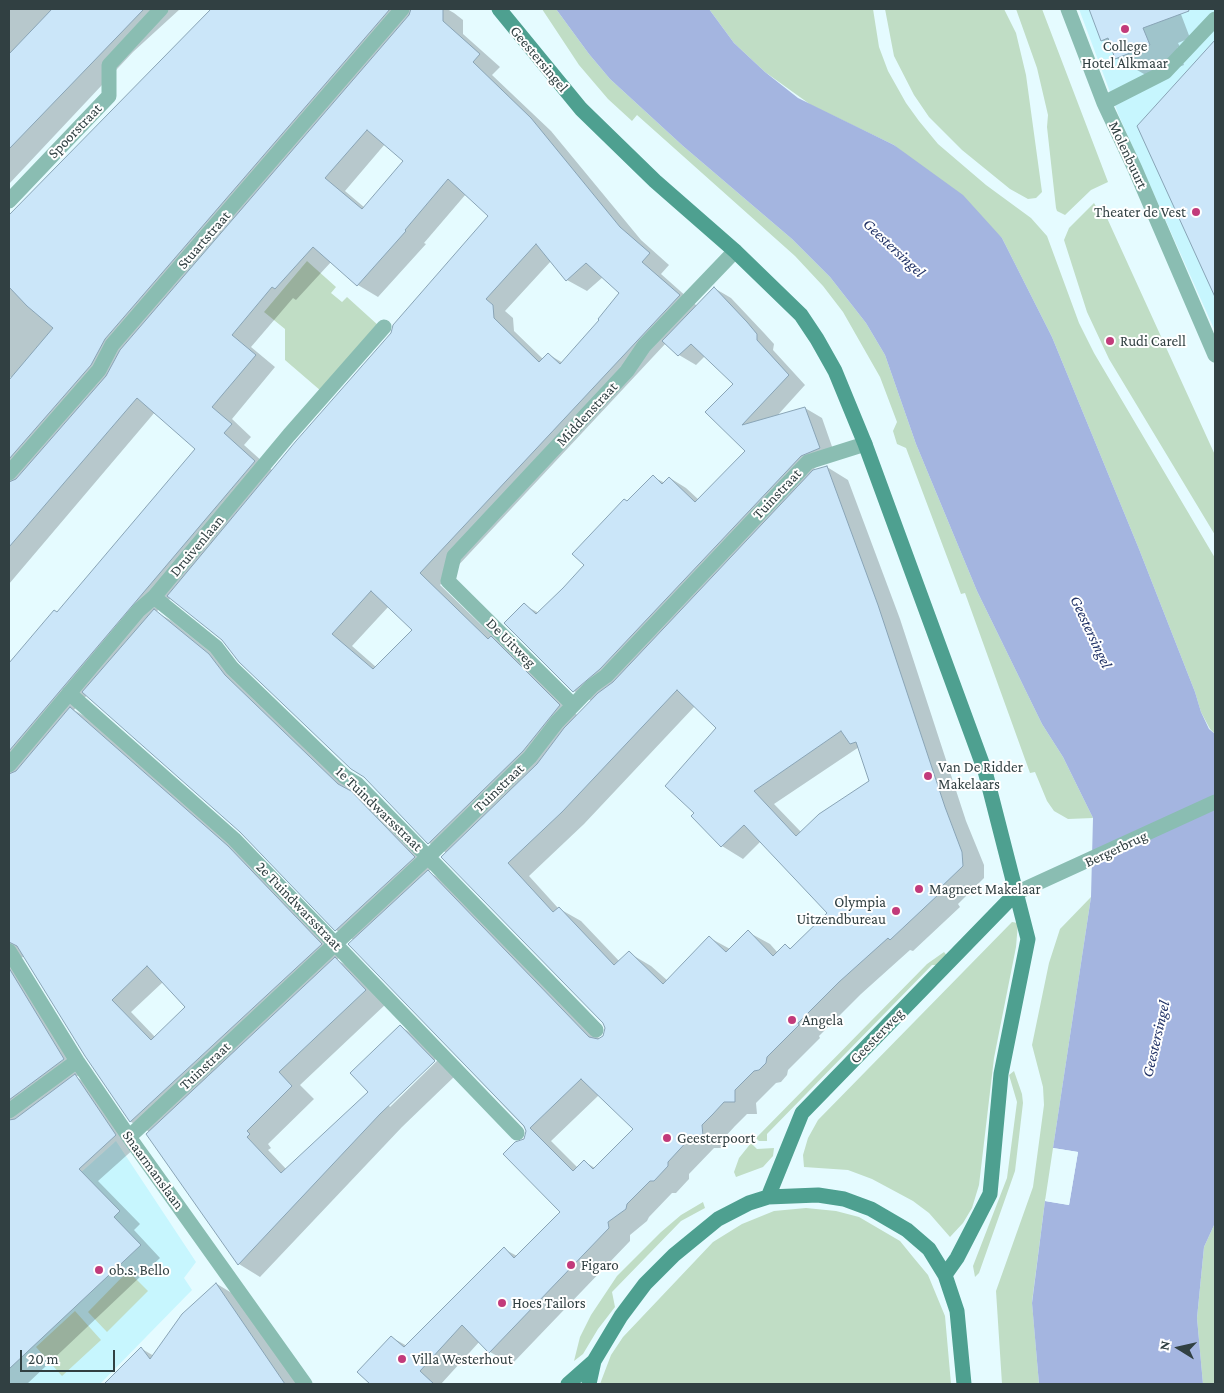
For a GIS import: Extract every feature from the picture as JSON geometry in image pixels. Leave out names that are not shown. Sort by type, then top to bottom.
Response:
[{"type":"main road","name":"Geestersingel","points":[[499,9],[581,109],[655,181],[736,251],[801,314],[835,371],[865,444],[985,771],[1028,939],[1002,1074],[990,1194],[957,1258],[945,1275]]},
{"type":"main road","name":"Geesterweg","points":[[768,1197],[802,1113],[1016,893]]},
{"type":"main road","points":[[568,1384],[594,1361],[621,1316],[645,1284],[674,1255],[718,1219],[749,1203],[768,1197],[818,1195],[844,1199],[871,1209],[907,1230],[929,1249],[945,1275],[957,1311],[964,1384]]},
{"type":"main road","points":[[589,1384],[594,1361]]},
{"type":"street","name":"Spoorstraat","points":[[9,201],[109,96],[109,65],[162,9]]},
{"type":"street","name":"Stuartstraat","points":[[9,473],[99,370],[112,345],[402,9]]},
{"type":"street","name":"Molenbuurt","points":[[1068,9],[1104,103],[1135,169],[1215,355]]},
{"type":"street","points":[[1104,103],[1165,72],[1215,19]]},
{"type":"street","name":"Middenstraat","points":[[448,581],[454,556],[627,371],[644,346],[736,251]]},
{"type":"street","name":"Druivenlaan","points":[[9,764],[139,610],[154,597],[289,435],[384,327]]},
{"type":"street","name":"Tuinstraat","points":[[129,1137],[428,857],[530,757],[573,705],[606,676],[808,462],[865,444]]},
{"type":"street","name":"De Uitweg","points":[[448,581],[573,705]]},
{"type":"street","name":"1e Tuindwarsstraat","points":[[154,597],[216,647],[232,668],[345,777],[357,784],[596,1030]]},
{"type":"street","name":"2e Tuindwarsstraat","points":[[69,693],[234,839],[517,1132]]},
{"type":"street","name":"Bergerbrug","points":[[1016,893],[1081,865],[1215,802]]},
{"type":"street","name":"Snaarmanslaan","points":[[9,951],[15,974],[305,1384]]},
{"type":"street","points":[[9,1112],[77,1061]]},
{"type":"shaded area","points":[[1079,9],[1215,9],[1215,331],[1119,116]]},
{"type":"shaded area","name":"ob.s. Bello","points":[[116,1141],[196,1262],[184,1278],[192,1290],[100,1384],[9,1384],[9,1237]]},
{"type":"green space","points":[[542,9],[556,9],[610,79],[683,146],[792,239],[830,277],[866,323],[885,355],[916,444],[977,591],[1042,724],[1063,757],[1093,818],[1068,819],[1054,811],[1047,801],[1035,772],[1030,773],[965,593],[961,594],[906,448],[897,444],[893,431],[897,422],[880,377],[843,312],[823,286],[795,256],[637,115],[632,121],[608,99],[579,65]]},
{"type":"green space","points":[[709,9],[873,9],[879,47],[888,71],[906,103],[919,121],[938,144],[986,185],[1031,218],[1047,236],[1079,323],[1094,353],[1215,558],[1215,734],[1210,729],[1201,712],[1195,692],[1139,549],[1052,337],[1002,238],[894,145],[811,105],[765,72],[734,43]]},
{"type":"green space","points":[[885,9],[1004,9],[1016,33],[1026,75],[1042,192],[1036,198],[1028,199],[1010,189],[962,150],[929,117],[914,95],[894,56]]},
{"type":"green space","points":[[1016,9],[1042,9],[1108,182],[1091,190],[1065,215],[1057,211],[1056,208],[1047,127],[1048,115],[1037,68]]},
{"type":"green space","points":[[1094,203],[1098,210],[1102,207],[1215,455],[1215,535],[1109,359],[1087,312],[1064,240],[1069,228]]},
{"type":"green space","points":[[307,261],[336,287],[331,293],[342,302],[347,297],[379,326],[321,391],[285,360],[285,329],[264,312]]},
{"type":"green space","points":[[1091,897],[1045,1201],[1032,1302],[1039,1384],[1002,1384],[996,1291],[1033,1187],[1044,1105],[1043,1087],[1032,1045],[1049,963],[1060,929]]},
{"type":"green space","points":[[1012,922],[1018,923],[1016,947],[994,1058],[979,1185],[972,1208],[963,1223],[950,1237],[929,1213],[913,1201],[872,1179],[848,1170],[804,1167],[803,1155],[808,1138],[818,1120]]},
{"type":"green space","points":[[944,952],[949,958],[944,965],[932,965],[767,1134],[767,1141],[759,1141],[756,1138],[927,964]]},
{"type":"green space","points":[[1014,1071],[1023,1103],[1015,1171],[979,1273],[975,1277],[973,1266],[1007,1178],[1017,1102],[1009,1075]]},
{"type":"green space","points":[[751,1143],[757,1149],[774,1148],[773,1156],[763,1167],[736,1177],[734,1172],[739,1158]]},
{"type":"green space","points":[[703,1202],[705,1208],[681,1221],[612,1292],[615,1307],[598,1329],[583,1354],[574,1361],[580,1337],[591,1315],[617,1276],[661,1232],[681,1215]]},
{"type":"green space","points":[[806,1208],[836,1211],[859,1217],[900,1241],[928,1275],[945,1316],[951,1384],[600,1384],[611,1355],[623,1337],[713,1242],[742,1224],[774,1211]]},
{"type":"green space","points":[[1215,1223],[1215,1384],[1203,1384],[1197,1318],[1204,1247]]},
{"type":"green space","points":[[128,1271],[148,1291],[107,1332],[88,1312]]},
{"type":"green space","points":[[75,1311],[101,1340],[62,1376],[36,1347]]},
{"type":"water","points":[[556,9],[709,9],[734,43],[765,72],[798,98],[894,145],[963,195],[1002,238],[1052,337],[1139,549],[1195,692],[1201,712],[1209,729],[1215,734],[1215,1223],[1204,1247],[1197,1318],[1203,1384],[1039,1384],[1032,1303],[1045,1201],[1069,1205],[1078,1152],[1053,1148],[1091,897],[1093,818],[1063,757],[1042,724],[977,591],[916,444],[885,355],[866,323],[830,277],[792,239],[683,146],[610,79]]},
{"type":"pier","points":[[1053,1148],[1078,1152],[1069,1205],[1045,1201],[1045,1199],[1067,1202],[1075,1154],[1053,1150]]},
{"type":"building","points":[[52,9],[144,9],[9,149],[9,54]]},
{"type":"building","points":[[211,9],[390,9],[105,339],[91,365],[9,459],[9,380],[53,328],[27,306],[9,287],[9,215]]},
{"type":"building","points":[[411,9],[443,9],[443,21],[480,54],[473,62],[531,118],[620,227],[650,253],[642,262],[680,295],[420,573],[488,639],[491,636],[560,705],[523,751],[428,844],[364,777],[351,769],[239,662],[222,640],[167,596],[296,441],[391,333],[393,325],[488,216],[448,179],[406,231],[357,286],[313,247],[275,289],[272,287],[232,335],[256,355],[212,407],[232,424],[224,433],[255,461],[9,751],[9,663],[54,610],[57,612],[195,449],[137,398],[9,547],[9,482],[16,479],[106,376],[120,350],[409,15]],"holes":[[[367,130],[403,161],[362,209],[325,178]],[[536,244],[566,281],[586,263],[619,293],[599,320],[560,364],[548,353],[539,362],[494,318],[493,305],[486,299]],[[371,591],[412,630],[373,669],[332,634]]]},
{"type":"building","points":[[1089,9],[1188,9],[1189,11],[1143,28],[1150,45],[1115,59],[1108,38],[1101,41]]},
{"type":"building","name":"Theater de Vest","points":[[1215,40],[1215,297],[1137,126]]},
{"type":"building","points":[[714,287],[747,322],[757,334],[757,340],[789,375],[742,425],[805,407],[820,448],[801,456],[600,669],[573,692],[504,623],[524,603],[536,614],[563,588],[584,565],[572,554],[624,499],[627,501],[653,475],[662,484],[669,477],[695,502],[745,451],[705,412],[733,384],[691,344],[678,356],[662,341]]},
{"type":"building","points":[[827,466],[878,605],[945,807],[962,852],[963,866],[937,891],[939,894],[890,940],[888,938],[839,982],[798,1023],[799,1025],[767,1057],[766,1063],[759,1070],[754,1071],[735,1090],[735,1102],[724,1102],[702,1125],[703,1136],[691,1137],[668,1162],[668,1166],[654,1181],[650,1181],[627,1204],[626,1209],[608,1222],[609,1228],[489,1353],[462,1325],[420,1371],[434,1384],[370,1384],[357,1372],[391,1336],[404,1347],[504,1247],[514,1258],[560,1212],[503,1154],[515,1142],[524,1139],[526,1131],[524,1126],[348,944],[428,870],[589,1037],[598,1039],[603,1036],[605,1028],[603,1023],[441,857],[537,764],[564,728],[598,693],[613,682],[813,470]],"holes":[[[677,690],[716,728],[665,786],[694,813],[691,816],[721,847],[744,825],[827,913],[790,949],[785,944],[773,956],[748,930],[726,952],[709,936],[663,984],[629,951],[614,965],[559,907],[553,912],[508,863],[562,812]],[[841,731],[850,744],[856,742],[869,781],[819,814],[796,836],[754,791]],[[581,1079],[633,1129],[593,1169],[584,1160],[573,1171],[530,1128]]]},
{"type":"building","points":[[154,609],[209,654],[225,675],[338,784],[351,791],[415,857],[335,931],[240,832],[82,692]]},
{"type":"building","points":[[70,707],[228,846],[322,944],[130,1122],[85,1056],[17,946],[9,942],[9,774],[16,771]],"holes":[[[147,966],[185,1007],[151,1040],[112,1000]]]},
{"type":"building","points":[[335,957],[366,990],[279,1072],[292,1086],[247,1131],[250,1134],[247,1137],[281,1173],[368,1092],[350,1073],[400,1025],[435,1061],[380,1114],[238,1265],[146,1134]]},
{"type":"building","points":[[9,968],[64,1059],[9,1100]]},
{"type":"building","points":[[75,1074],[116,1135],[79,1169],[120,1211],[114,1217],[141,1245],[9,1369],[9,1120],[15,1119]]},
{"type":"building","points":[[216,1283],[285,1384],[104,1384],[141,1347],[150,1359],[182,1314]]},
{"type":"place","name":"College Hotel Alkmaar","points":[[1125,29]]},
{"type":"place","name":"Theater de Vest","points":[[1196,212]]},
{"type":"place","name":"Rudi Carell","points":[[1110,341]]},
{"type":"place","name":"Van De Ridder Makelaars","points":[[928,776]]},
{"type":"place","name":"Magneet Makelaar","points":[[919,889]]},
{"type":"place","name":"Olympia Uitzendbureau","points":[[896,911]]},
{"type":"place","name":"Angela","points":[[792,1020]]},
{"type":"place","name":"Geesterpoort","points":[[667,1138]]},
{"type":"place","name":"Figaro","points":[[571,1265]]},
{"type":"place","name":"ob.s. Bello","points":[[99,1270]]},
{"type":"place","name":"Hoes Tailors","points":[[502,1303]]},
{"type":"place","name":"Villa Westerhout","points":[[402,1359]]}]
